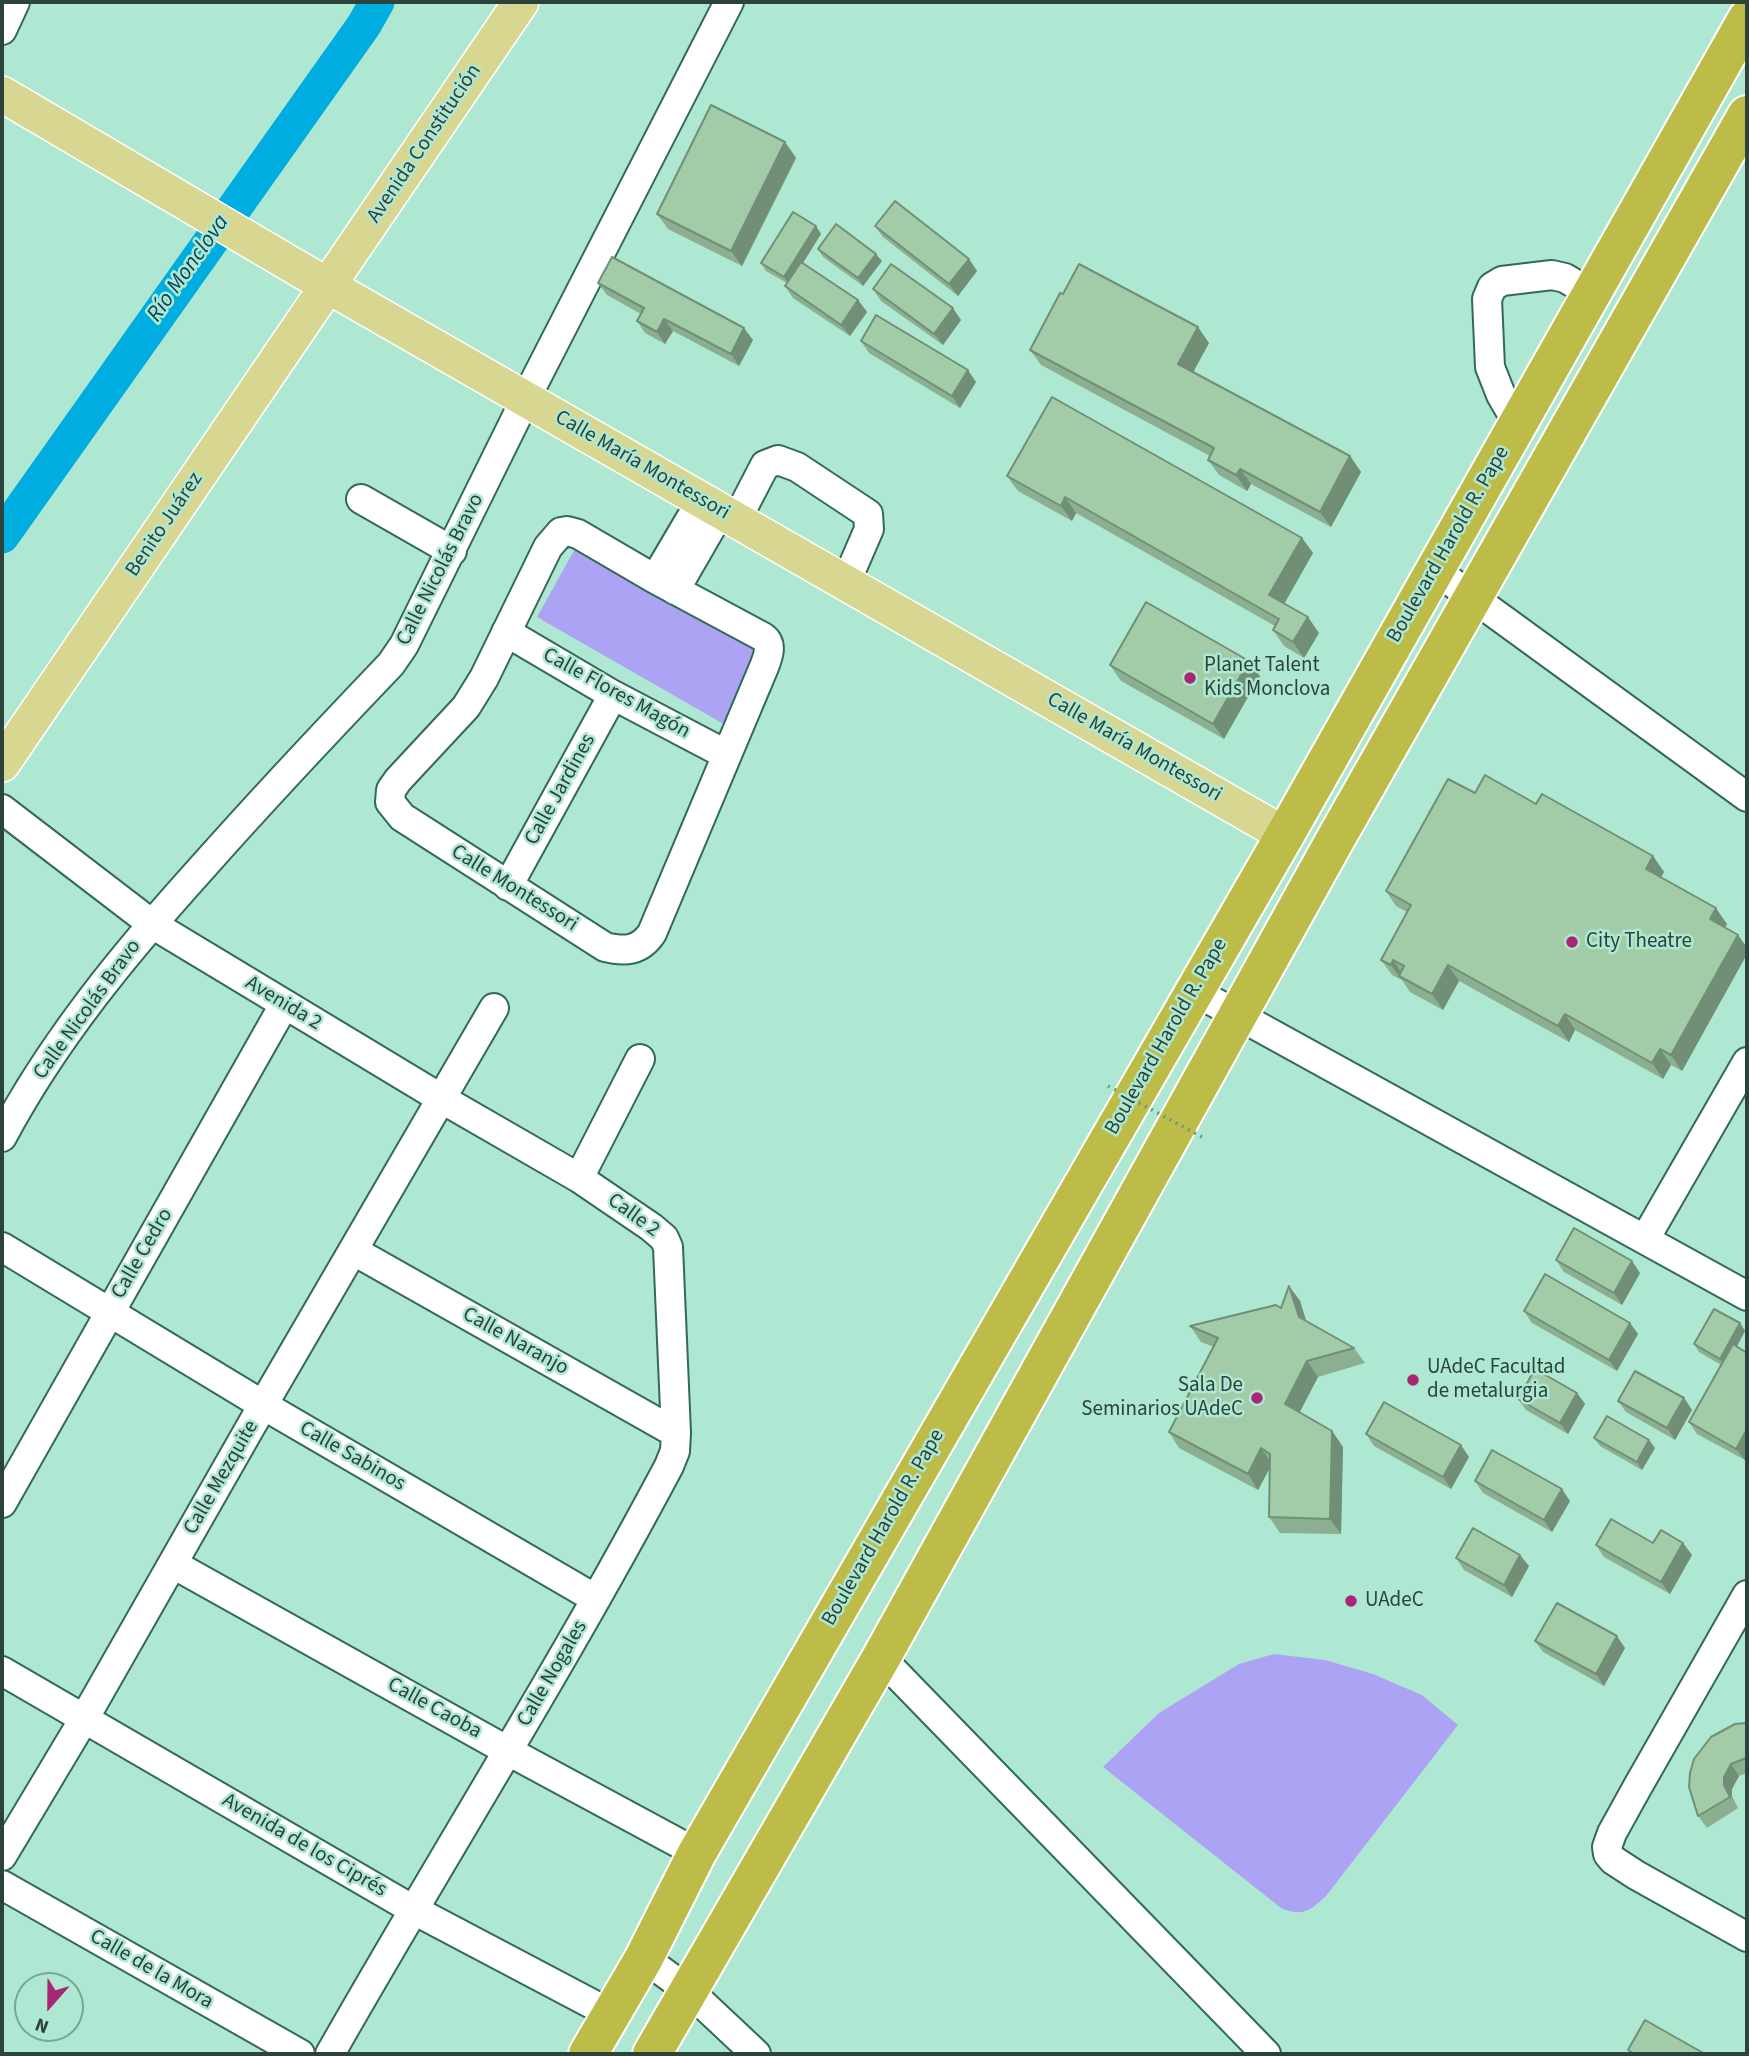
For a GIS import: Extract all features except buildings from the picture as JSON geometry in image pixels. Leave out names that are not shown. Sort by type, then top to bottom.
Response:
[{"type":"highway","name":"Boulevard Harold R. Pape","points":[[588,2054],[644,1958],[697,1853],[1285,835],[1747,19]]},
{"type":"highway","points":[[652,2054],[881,1658],[1238,1015],[1747,115]]},
{"type":"main road","name":"Avenida Constitución","points":[[316,279],[521,2]]},
{"type":"main road","name":"Calle María Montessori","points":[[2,94],[316,279],[1285,835]]},
{"type":"main road","name":"Benito Juárez","points":[[2,764],[316,279]]},
{"type":"street","points":[[2,30],[15,2]]},
{"type":"street","name":"Calle Nicolás Bravo","points":[[2,1137],[80,1013],[152,923],[266,796],[391,664],[409,637],[526,398],[729,2]]},
{"type":"street","points":[[1518,424],[1501,395],[1490,367],[1487,299],[1492,288],[1502,281],[1552,275],[1565,278],[1592,294]]},
{"type":"street","points":[[665,584],[719,511],[765,465],[778,460],[797,467],[868,514],[869,529],[846,582]]},
{"type":"street","points":[[361,499],[452,551]]},
{"type":"street","name":"Calle Montessori","points":[[561,532],[578,534],[665,584],[767,640],[768,656],[652,933],[634,949],[620,951],[605,947],[402,817],[391,806],[390,796],[398,780],[466,707],[484,678],[548,547],[561,532]]},
{"type":"street","points":[[1435,570],[1747,797]]},
{"type":"street","name":"Calle Flores Magón","points":[[506,632],[613,695],[727,755]]},
{"type":"street","name":"Calle Jardines","points":[[508,886],[613,695]]},
{"type":"street","name":"Avenida 2","points":[[2,809],[152,923],[284,1005],[579,1178]]},
{"type":"street","points":[[1194,991],[1747,1296]]},
{"type":"street","name":"Calle Cedro","points":[[2,1503],[284,1005]]},
{"type":"street","name":"Calle Mezquite","points":[[2,1856],[85,1719],[263,1405],[494,1008]]},
{"type":"street","points":[[579,1178],[640,1059]]},
{"type":"street","points":[[1645,1239],[1747,1062]]},
{"type":"street","name":"Calle 2","points":[[579,1178],[664,1238],[668,1247],[668,1266]]},
{"type":"street","name":"Calle Sabinos","points":[[2,1247],[263,1405],[596,1599]]},
{"type":"street","name":"Calle Naranjo","points":[[354,1251],[676,1433]]},
{"type":"street","name":"Calle Nogales","points":[[330,2054],[412,1909],[596,1599],[669,1466],[675,1451],[676,1433],[668,1266]]},
{"type":"street","name":"Calle Caoba","points":[[173,1564],[697,1853]]},
{"type":"street","points":[[1747,1595],[1631,1798],[1607,1847],[1613,1860],[1636,1875],[1747,1937]]},
{"type":"street","points":[[881,1658],[1266,2054]]},
{"type":"street","name":"Avenida de los Ciprés","points":[[2,1671],[412,1909],[611,2014]]},
{"type":"street","name":"Calle de la Mora","points":[[2,1885],[300,2054]]},
{"type":"street","points":[[644,1958],[689,1991],[756,2054]]},
{"type":"path","points":[[1108,1086],[1202,1137]]},
{"type":"shaded area","points":[[581,538],[760,641],[727,726],[537,617]]},
{"type":"shaded area","points":[[1274,1654],[1325,1660],[1373,1674],[1422,1695],[1458,1725],[1326,1896],[1311,1909],[1301,1912],[1281,1908],[1103,1767],[1159,1713],[1239,1664]]},
{"type":"waterway","name":"Río Monclova","points":[[2,536],[364,25],[377,2]]},
{"type":"place","name":"Planet Talent Kids Monclova","points":[[1190,678]]},
{"type":"place","name":"City Theatre","points":[[1572,942]]},
{"type":"place","name":"UAdeC Facultad de metalurgia","points":[[1413,1380]]},
{"type":"place","name":"Sala De Seminarios UAdeC","points":[[1257,1398]]},
{"type":"place","name":"UAdeC","points":[[1351,1601]]}]
